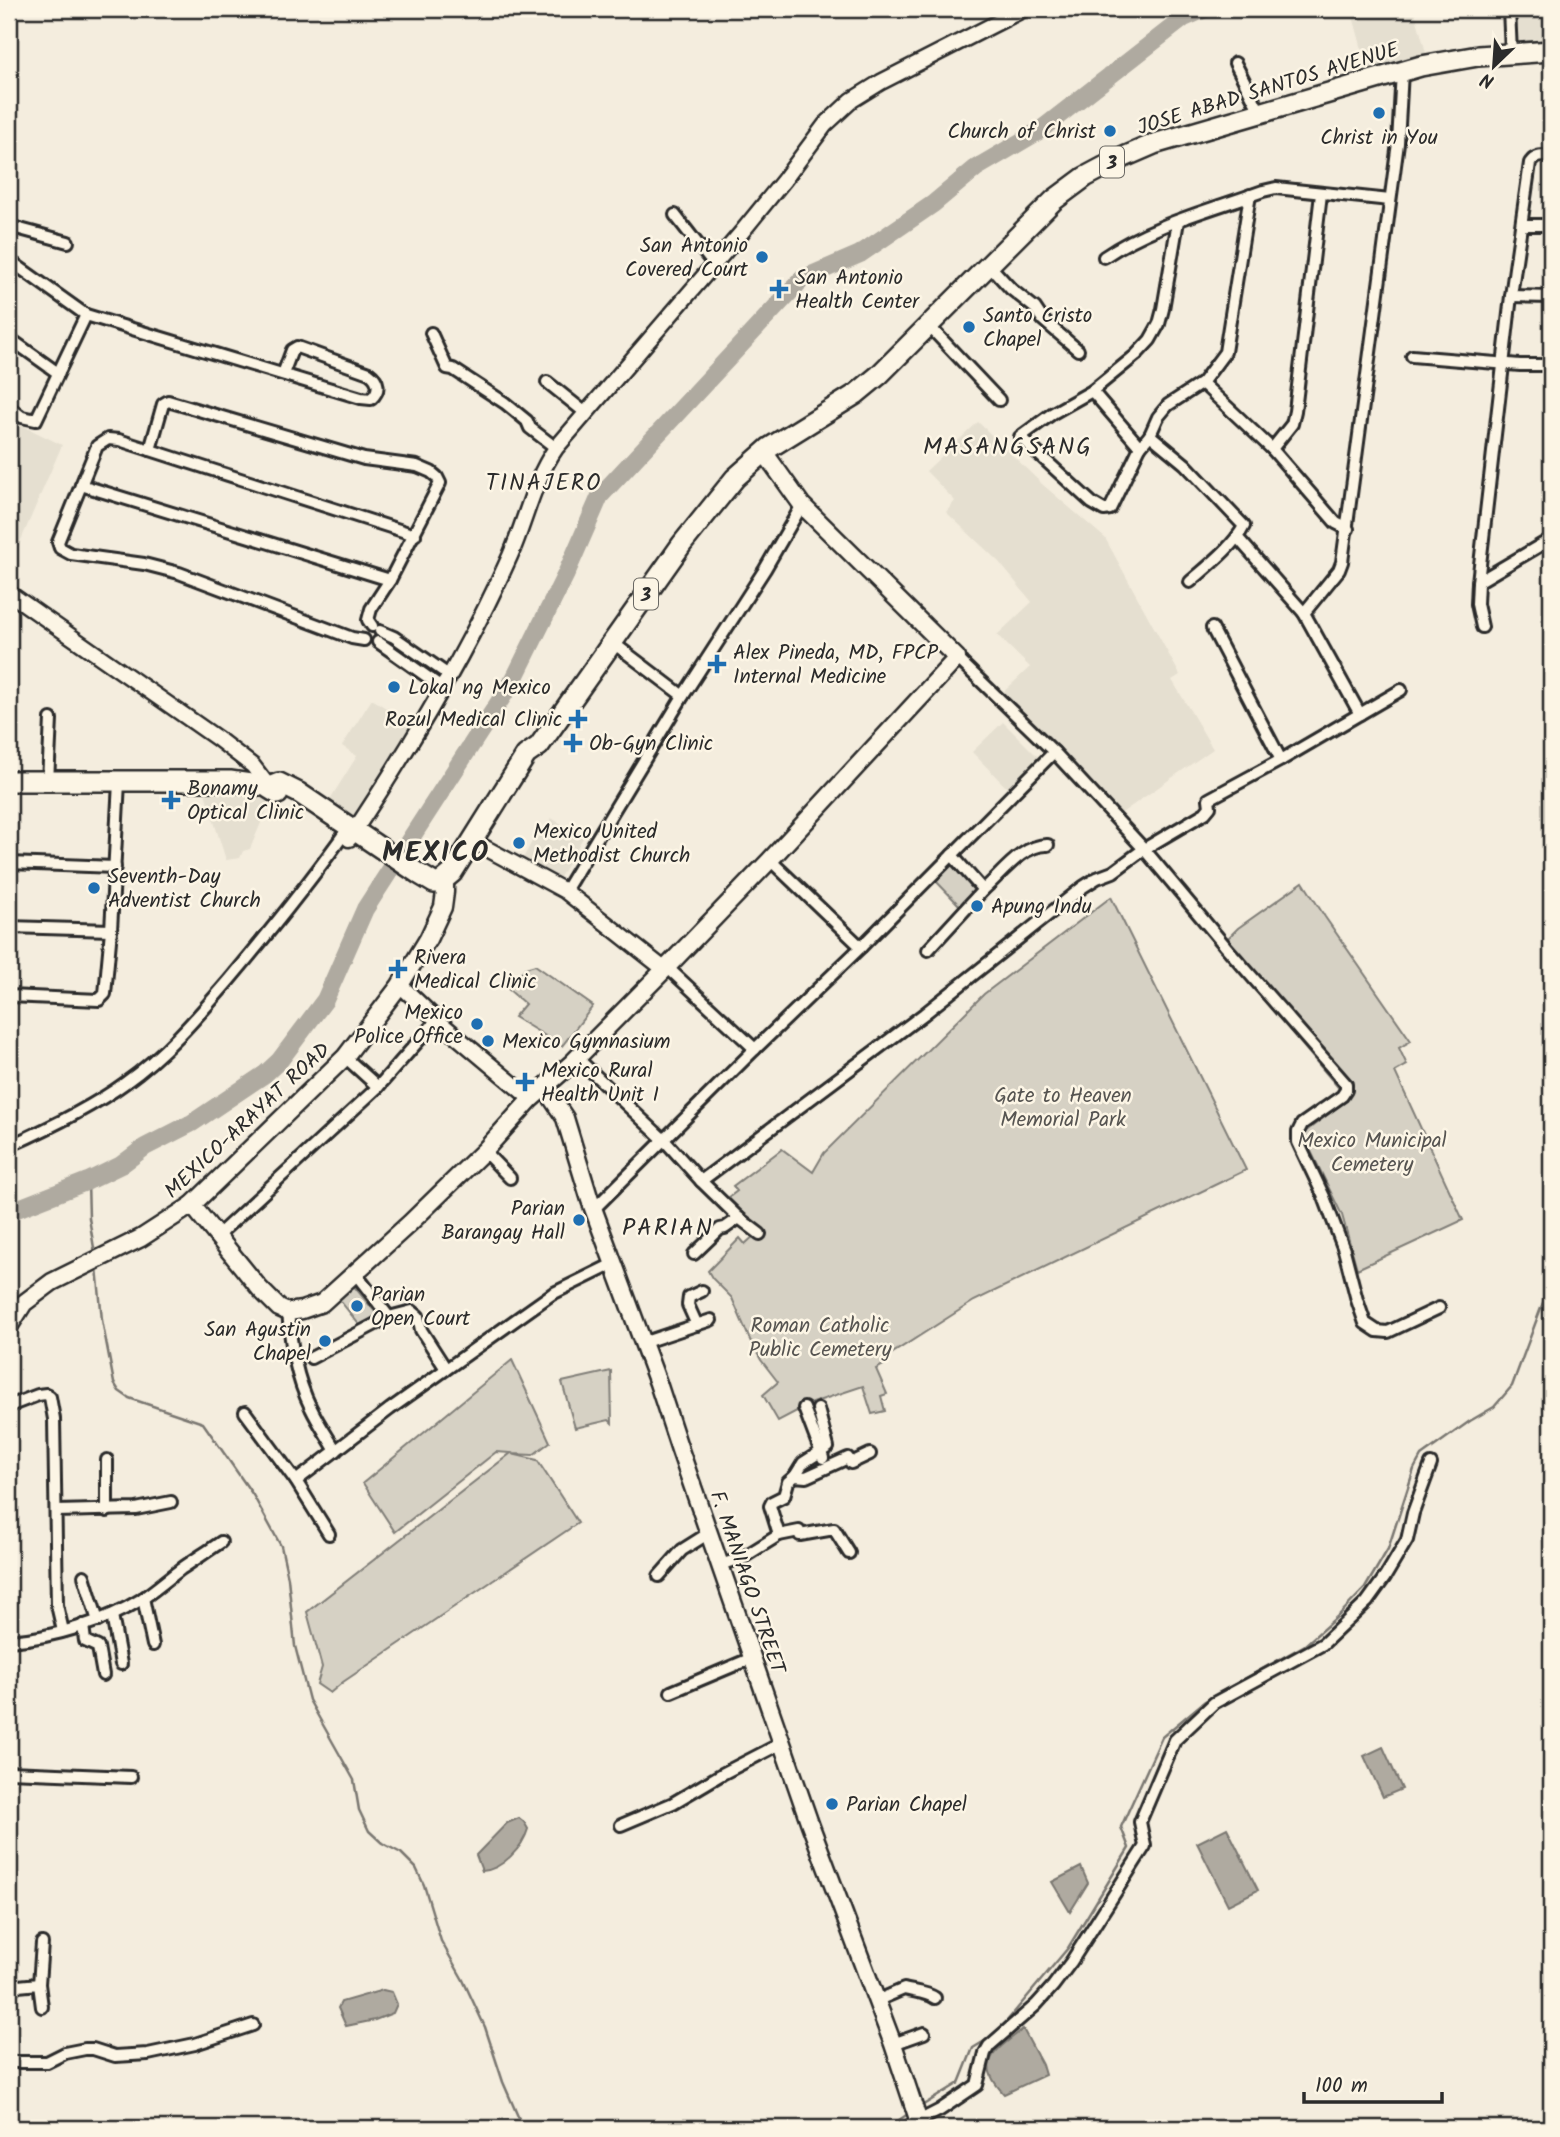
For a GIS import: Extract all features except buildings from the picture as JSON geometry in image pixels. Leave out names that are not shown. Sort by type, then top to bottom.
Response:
[{"type":"highway","name":"JOSE ABAD SANTOS AVENUE","points":[[538,746],[534,760],[459,881],[453,888],[445,886],[526,755],[538,746],[710,507],[735,478],[764,452],[863,389],[930,327],[1054,200],[1084,177],[1154,144],[1402,71],[1478,56],[1551,51]]},
{"type":"highway","points":[[9,781],[230,781],[269,787],[349,833],[416,878],[430,891],[438,893],[445,886]]},
{"type":"main road","points":[[192,1205],[279,1308],[288,1312],[321,1303],[410,1223],[484,1151],[531,1099],[577,1058],[666,968],[957,658],[802,505],[764,452]]},
{"type":"main road","name":"MEXICO-ARAYAT ROAD","points":[[10,1320],[34,1294],[51,1282],[150,1233],[192,1205],[345,1057],[400,985],[428,939],[443,907],[445,886]]},
{"type":"main road","name":"F. MANIAGO STREET","points":[[545,1088],[565,1118],[613,1264],[658,1382],[823,1863],[893,2044],[909,2092],[915,2124]]},
{"type":"street","points":[[9,1146],[51,1127],[123,1085],[160,1053],[193,1021],[263,940],[349,833],[385,784],[446,682],[511,555],[547,461],[714,265],[784,180],[825,124],[852,100],[881,82],[1024,9]]},
{"type":"street","points":[[1509,9],[1511,53]]},
{"type":"street","points":[[1235,62],[1260,112]]},
{"type":"street","points":[[1304,613],[1339,570],[1348,529],[1398,143],[1402,71]]},
{"type":"street","points":[[1482,626],[1477,604],[1478,582],[1511,296],[1530,163],[1538,156],[1551,156]]},
{"type":"street","points":[[1104,257],[1178,221],[1276,188],[1390,200]]},
{"type":"street","points":[[1272,449],[1292,424],[1296,411],[1321,194]]},
{"type":"street","points":[[1178,221],[1159,324],[1150,340],[1092,391],[1020,436],[1092,503],[1104,510],[1110,509],[1158,417],[1168,405],[1202,383],[1225,352],[1250,195]]},
{"type":"street","points":[[675,215],[714,265]]},
{"type":"street","points":[[1522,225],[1551,225]]},
{"type":"street","points":[[9,226],[68,242]]},
{"type":"street","points":[[9,260],[86,314],[361,398],[371,399],[376,394],[378,383],[369,373],[296,347],[283,374]]},
{"type":"street","points":[[989,265],[1011,289],[1035,308],[1043,320],[1078,350]]},
{"type":"street","points":[[1511,296],[1551,298]]},
{"type":"street","points":[[9,407],[22,417],[36,420],[86,314]]},
{"type":"street","points":[[930,327],[999,401]]},
{"type":"street","points":[[430,333],[447,368],[453,369],[506,403],[527,421],[530,428],[556,448]]},
{"type":"street","points":[[9,338],[58,373]]},
{"type":"street","points":[[1412,356],[1551,365]]},
{"type":"street","points":[[547,382],[587,414]]},
{"type":"street","points":[[1202,383],[1272,449],[1336,523],[1348,529]]},
{"type":"street","points":[[1092,391],[1140,447]]},
{"type":"street","points":[[150,450],[163,404],[168,401],[363,459],[416,466],[431,472],[440,483],[415,535],[369,614],[368,620],[377,633]]},
{"type":"street","points":[[1150,435],[1185,464],[1244,526],[1237,537],[1190,582]]},
{"type":"street","points":[[377,633],[370,644],[179,573],[144,564],[71,554],[60,548],[58,542],[97,446],[108,439],[119,440],[415,535]]},
{"type":"street","points":[[81,485],[390,580]]},
{"type":"street","points":[[565,891],[802,505]]},
{"type":"street","points":[[1237,537],[1304,613],[1360,714]]},
{"type":"street","points":[[1478,582],[1551,539]]},
{"type":"street","points":[[9,593],[228,746],[253,766],[269,787]]},
{"type":"street","points":[[1212,628],[1281,761]]},
{"type":"street","points":[[363,640],[364,630],[394,637],[446,682]]},
{"type":"street","points":[[611,642],[683,696]]},
{"type":"street","points":[[957,658],[1054,752],[1144,849],[1346,1084],[1342,1096],[1302,1124],[1298,1132],[1298,1142],[1324,1197],[1344,1250],[1356,1300],[1365,1323],[1377,1331],[1388,1332],[1439,1308]]},
{"type":"street","points":[[701,1181],[924,1014],[1083,887],[1113,872],[1144,849],[1205,813],[1209,807],[1209,799],[1281,761],[1401,690]]},
{"type":"street","points":[[48,782],[51,719]]},
{"type":"street","points":[[594,1209],[861,947],[1054,752]]},
{"type":"street","points":[[9,996],[99,1000],[105,994],[119,782]]},
{"type":"street","points":[[480,845],[565,891],[666,968],[755,1049]]},
{"type":"street","points":[[928,950],[1012,861],[1038,845],[1048,845]]},
{"type":"street","points":[[952,855],[983,890]]},
{"type":"street","points":[[770,860],[861,947]]},
{"type":"street","points":[[9,863],[115,867]]},
{"type":"street","points":[[9,927],[111,930]]},
{"type":"street","points":[[400,985],[437,1020],[531,1099]]},
{"type":"street","points":[[217,1236],[377,1087],[437,1020]]},
{"type":"street","points":[[345,1057],[377,1087]]},
{"type":"street","points":[[577,1058],[665,1141],[701,1181],[760,1234]]},
{"type":"street","points":[[484,1151],[510,1178]]},
{"type":"street","points":[[694,1254],[720,1229],[740,1218]]},
{"type":"street","points":[[296,1481],[446,1368],[552,1294],[613,1264]]},
{"type":"street","points":[[355,1273],[389,1317]]},
{"type":"street","points":[[697,1325],[688,1301],[689,1297],[702,1291]]},
{"type":"street","points":[[311,1358],[389,1317],[410,1311],[416,1313],[421,1330],[446,1368]]},
{"type":"street","points":[[288,1312],[293,1357],[299,1378],[311,1409],[336,1451]]},
{"type":"street","points":[[642,1343],[711,1320]]},
{"type":"street","points":[[9,1406],[38,1395],[46,1394],[50,1398],[54,1419],[57,1605],[63,1631]]},
{"type":"street","points":[[804,1408],[826,1468]]},
{"type":"street","points":[[779,1535],[770,1506],[784,1496],[788,1482],[803,1463],[828,1447],[818,1409]]},
{"type":"street","points":[[245,1412],[296,1481],[329,1534]]},
{"type":"street","points":[[795,1476],[806,1477],[848,1458],[850,1463],[870,1454]]},
{"type":"street","points":[[107,1460],[107,1511]]},
{"type":"street","points":[[915,2124],[976,2085],[989,2046],[1036,2005],[1071,1962],[1145,1846],[1140,1822],[1175,1741],[1214,1703],[1323,1644],[1367,1602],[1407,1540],[1413,1513],[1431,1464]]},
{"type":"street","points":[[56,1510],[107,1511],[144,1508],[171,1502]]},
{"type":"street","points":[[720,1565],[743,1558],[779,1535],[799,1531],[800,1535],[834,1529],[849,1553]]},
{"type":"street","points":[[660,1576],[682,1550],[709,1533]]},
{"type":"street","points":[[9,1641],[63,1631],[112,1615],[143,1598],[221,1542]]},
{"type":"street","points":[[84,1576],[98,1621]]},
{"type":"street","points":[[143,1598],[153,1645]]},
{"type":"street","points":[[112,1615],[121,1664]]},
{"type":"street","points":[[83,1625],[86,1641],[98,1647],[103,1675]]},
{"type":"street","points":[[671,1692],[752,1658]]},
{"type":"street","points":[[621,1825],[673,1803],[722,1773],[782,1743]]},
{"type":"street","points":[[9,1772],[131,1777]]},
{"type":"street","points":[[42,1943],[38,1984],[42,2007]]},
{"type":"street","points":[[9,1990],[38,1984]]},
{"type":"street","points":[[876,2001],[904,1989],[928,1993],[935,1998]]},
{"type":"street","points":[[9,2062],[47,2062],[65,2053],[85,2049],[115,2056],[148,2054],[195,2044],[253,2025]]},
{"type":"street","points":[[893,2044],[924,2033]]},
{"type":"shaded area","points":[[1351,9],[1414,9],[1428,60],[1369,75]]},
{"type":"shaded area","points":[[1514,9],[1545,9],[1547,43],[1517,46]]},
{"type":"shaded area","points":[[9,419],[62,445],[9,568]]},
{"type":"shaded area","points":[[978,422],[1042,484],[1105,538],[1180,675],[1172,680],[1213,749],[1113,819],[995,700],[1030,667],[997,635],[1032,602],[999,562],[946,512],[955,501],[926,471]]},
{"type":"shaded area","points":[[372,699],[389,710],[386,715],[411,729],[355,820],[327,804],[357,756],[342,746]]},
{"type":"shaded area","points":[[1003,722],[1038,757],[1007,788],[972,752]]},
{"type":"shaded area","points":[[205,793],[250,793],[248,799],[271,799],[250,849],[243,851],[240,858],[226,860]]},
{"type":"shaded area","points":[[551,818],[584,836],[556,884],[520,864],[536,834],[541,836]]},
{"type":"shaded area","points":[[1383,1747],[1402,1789],[1383,1797],[1364,1756]]},
{"type":"shaded area","points":[[519,1818],[528,1829],[522,1843],[497,1867],[482,1871],[476,1855],[507,1823]]},
{"type":"shaded area","points":[[1227,1828],[1258,1890],[1228,1905],[1197,1843]]},
{"type":"shaded area","points":[[1081,1867],[1088,1883],[1070,1912],[1052,1882]]},
{"type":"shaded area","points":[[383,1990],[392,1992],[397,2004],[393,2013],[346,2026],[338,2008],[341,2002]]},
{"type":"shaded area","points":[[1023,2029],[1045,2075],[1004,2094],[995,2083],[989,2065],[997,2051]]},
{"type":"shaded area","points":[[9,2117],[81,2124],[80,2128],[9,2128]]},
{"type":"green space","points":[[948,861],[980,894],[963,909],[932,877]]},
{"type":"green space","name":"Mexico Municipal Cemetery","points":[[1303,882],[1411,1041],[1399,1048],[1407,1065],[1395,1072],[1463,1220],[1357,1269],[1342,1215],[1305,1139],[1305,1132],[1348,1099],[1219,947],[1238,928]]},
{"type":"green space","name":"Gate to Heaven Memorial Park","points":[[1111,897],[1246,1170],[974,1301],[885,1358],[887,1363],[876,1369],[887,1394],[881,1396],[885,1411],[872,1414],[863,1386],[812,1403],[778,1421],[763,1395],[778,1382],[750,1340],[732,1298],[708,1271],[740,1238],[745,1244],[757,1233],[724,1201],[737,1191],[733,1186],[782,1149],[813,1172],[824,1153],[984,994]]},
{"type":"green space","points":[[535,965],[593,1006],[562,1046],[514,1017],[525,1004],[508,989],[525,968]]},
{"type":"green space","name":"Parian Open Court","points":[[353,1285],[377,1314],[361,1327],[338,1298]]},
{"type":"green space","points":[[512,1360],[550,1442],[533,1455],[512,1454],[537,1460],[578,1523],[330,1693],[317,1684],[322,1667],[307,1612],[511,1453],[496,1452],[395,1532],[363,1483]]},
{"type":"green space","points":[[611,1371],[612,1423],[609,1420],[575,1428],[562,1382]]},
{"type":"waterway","points":[[9,1212],[121,1165],[145,1147],[192,1123],[265,1074],[280,1060],[325,1000],[365,909],[514,679],[566,574],[600,496],[802,279],[860,254],[933,204],[976,168],[1039,131],[1184,18],[1205,9]]},
{"type":"waterway","points":[[88,1181],[89,1218],[95,1254]]},
{"type":"waterway","points":[[97,1267],[102,1320],[114,1383],[119,1391],[129,1398],[203,1423],[253,1495],[281,1546],[288,1578],[295,1646],[309,1700],[354,1780],[359,1810],[369,1831],[382,1843],[401,1853],[416,1868],[441,1941],[485,2027],[503,2082],[523,2128]]},
{"type":"waterway","points":[[920,2107],[959,2083],[973,2048],[996,2034],[1068,1948],[1129,1848],[1121,1827],[1162,1737],[1205,1701],[1305,1645],[1365,1588],[1388,1549],[1414,1469],[1421,1456],[1494,1407],[1512,1386],[1551,1281]]},
{"type":"waterway","points":[[887,2128],[908,2114]]},
{"type":"place","name":"Christ in You","points":[[1379,113]]},
{"type":"place","name":"Church of Christ","points":[[1110,131]]},
{"type":"place","name":"San Antonio Covered Court","points":[[762,257]]},
{"type":"place","name":"San Antonio Health Center","points":[[779,289]]},
{"type":"place","name":"Santo Cristo Chapel","points":[[969,327]]},
{"type":"place","name":"Alex Pineda, MD, FPCP Internal Medicine","points":[[717,664]]},
{"type":"place","name":"Lokal ng Mexico","points":[[394,687]]},
{"type":"place","name":"Rozul Medical Clinic","points":[[578,719]]},
{"type":"place","name":"Ob-Gyn Clinic","points":[[573,743]]},
{"type":"place","name":"Bonamy Optical Clinic","points":[[171,800]]},
{"type":"place","name":"Mexico United Methodist Church","points":[[519,843]]},
{"type":"place","name":"Seventh-Day Adventist Church","points":[[94,888]]},
{"type":"place","name":"Apung Indu","points":[[977,906]]},
{"type":"place","name":"Rivera Medical Clinic","points":[[398,969]]},
{"type":"place","name":"Mexico Police Office","points":[[477,1024]]},
{"type":"place","name":"Mexico Gymnasium","points":[[488,1041]]},
{"type":"place","name":"Mexico Rural Health Unit I","points":[[525,1082]]},
{"type":"place","name":"Parian Barangay Hall","points":[[579,1220]]},
{"type":"place","name":"Parian Open Court","points":[[357,1306]]},
{"type":"place","name":"San Agustin Chapel","points":[[325,1341]]},
{"type":"place","name":"Parian Chapel","points":[[832,1804]]},
{"type":"district","name":"MASANGSANG","points":[[1008,446]]},
{"type":"district","name":"TINAJERO","points":[[544,482]]},
{"type":"district","name":"MEXICO","points":[[436,851]]},
{"type":"district","name":"PARIAN","points":[[668,1227]]},
{"type":"park label","name":"Roman Catholic Public Cemetery","points":[[820,1337]]}]
